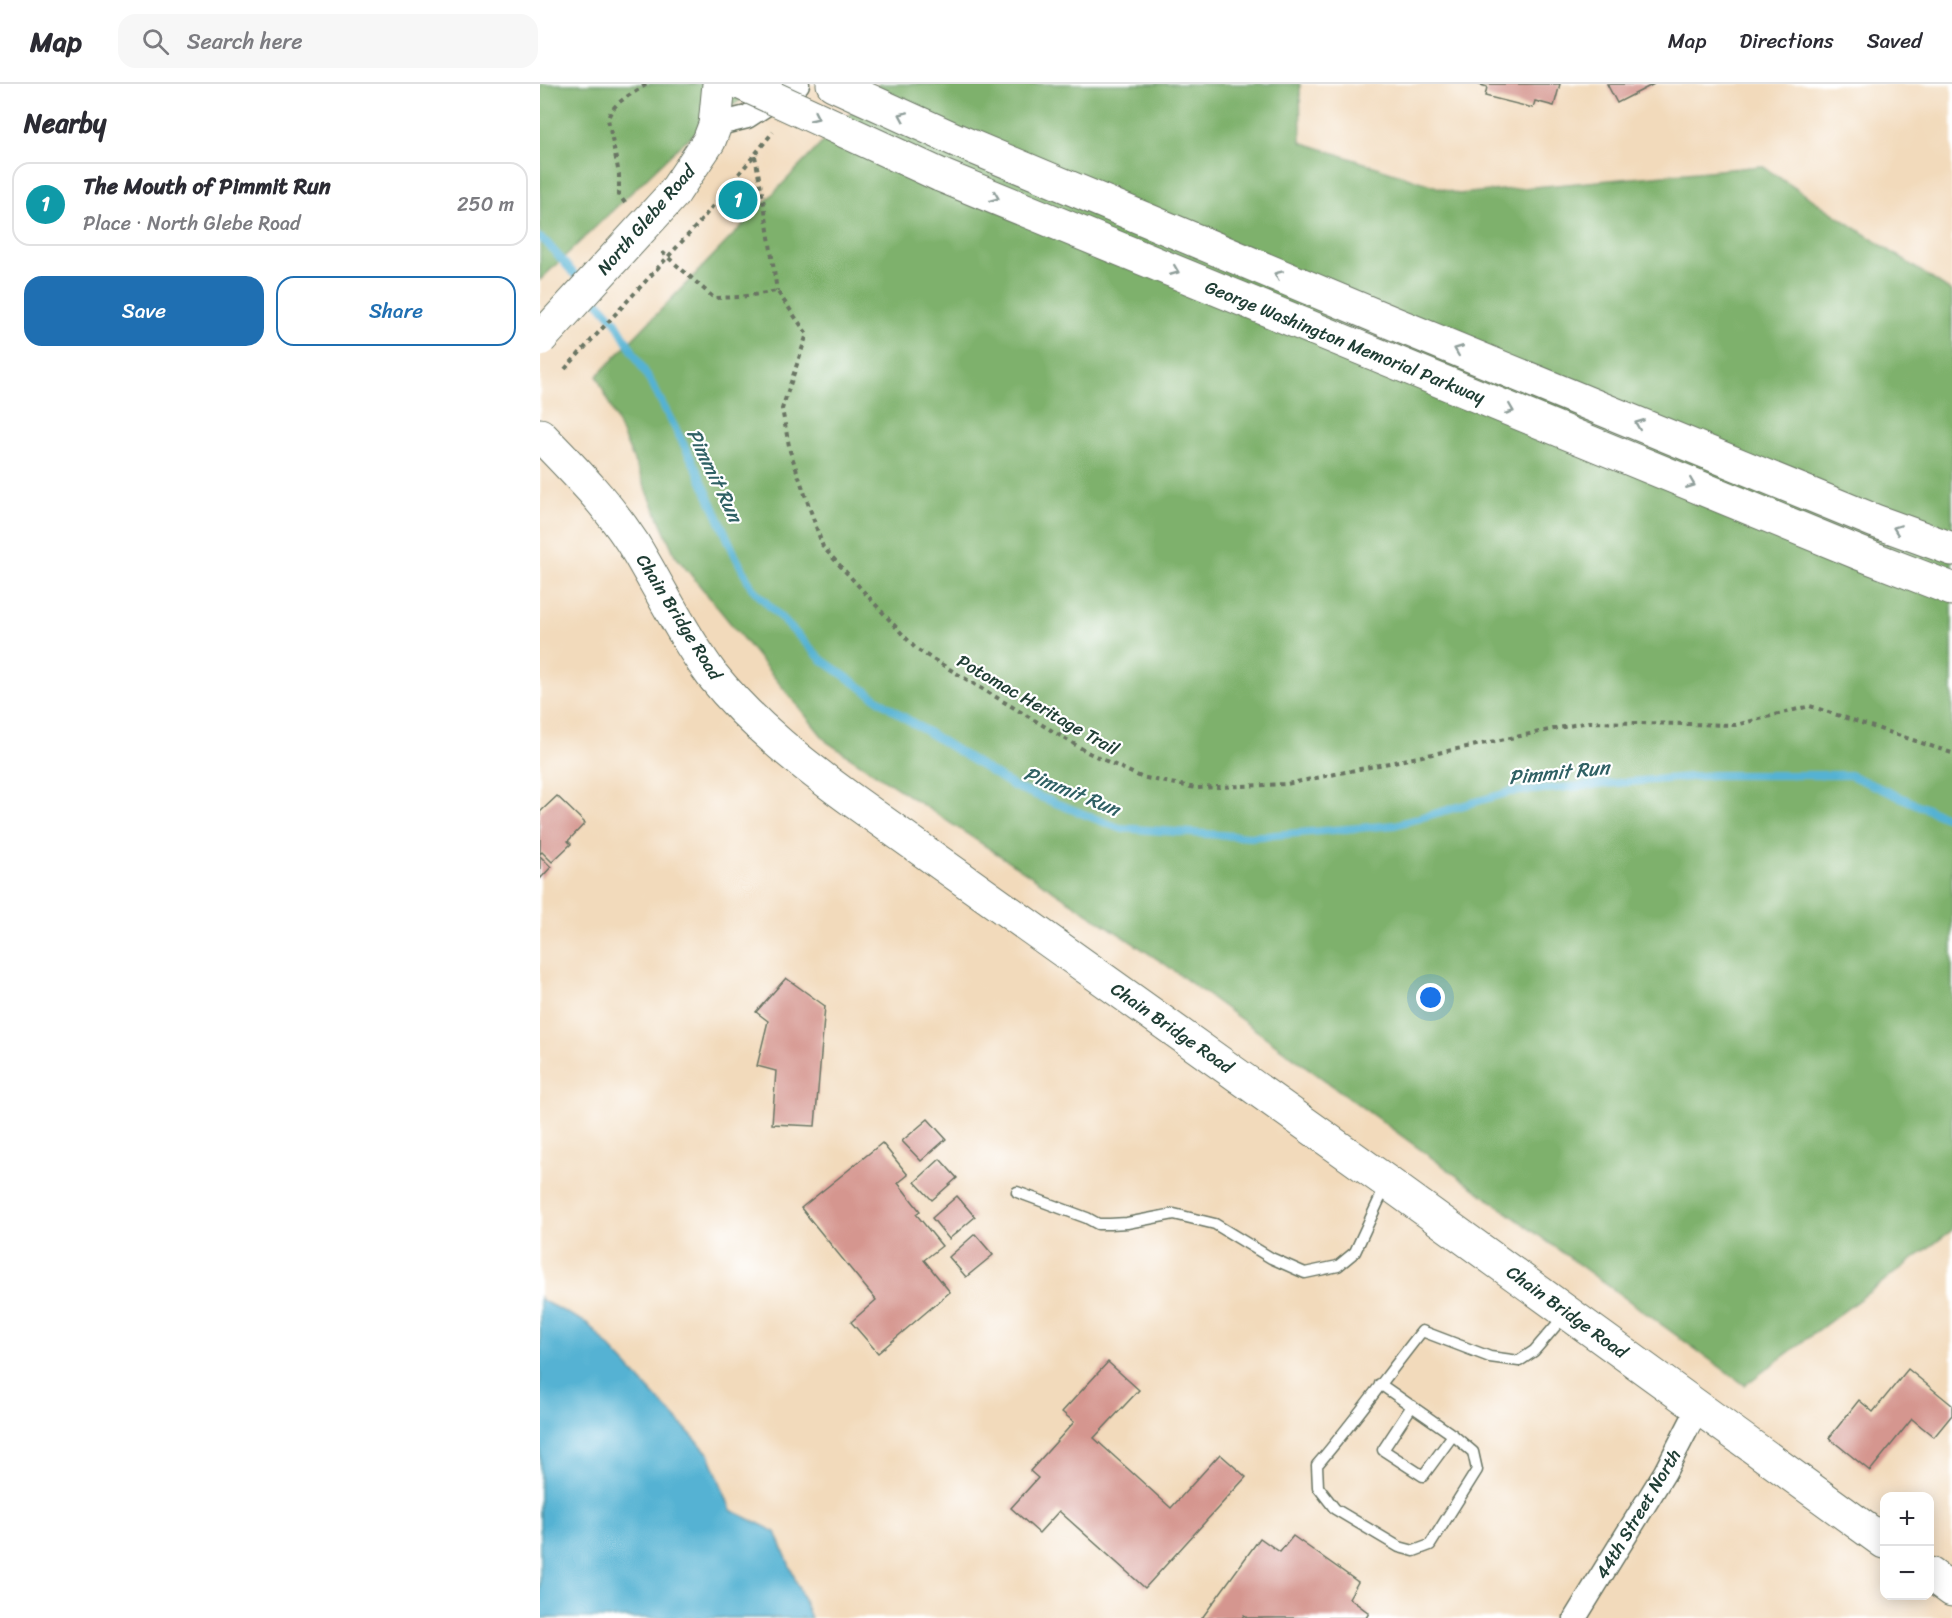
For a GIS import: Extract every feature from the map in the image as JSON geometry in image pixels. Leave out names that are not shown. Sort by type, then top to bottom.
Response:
[{"type":"main road","name":"North Glebe Road","points":[[540,339],[674,193],[700,156],[715,125],[719,84]]},
{"type":"main road","name":"George Washington Memorial Parkway","points":[[743,84],[940,175],[1859,553],[1952,589]]},
{"type":"main road","name":"George Washington Memorial Parkway","points":[[833,84],[956,140],[1421,335],[1875,521],[1952,549]]},
{"type":"main road","name":"Chain Bridge Road","points":[[540,435],[588,484],[617,521],[644,562],[685,635],[712,674],[780,745],[851,800],[1387,1182],[1880,1539]]},
{"type":"main road","points":[[1934,1577],[1952,1590]]},
{"type":"street","points":[[715,125],[747,117],[793,88]]},
{"type":"street","name":"44th Street North","points":[[1575,1618],[1665,1472],[1698,1408]]},
{"type":"lane","points":[[1017,1192],[1088,1218],[1098,1224],[1127,1223],[1174,1215],[1215,1224],[1271,1258],[1305,1273],[1338,1266],[1355,1252],[1387,1182]]},
{"type":"lane","points":[[1380,1384],[1453,1435],[1473,1452],[1477,1470],[1430,1545],[1414,1551],[1399,1547],[1335,1509],[1318,1487],[1317,1465],[1380,1384],[1422,1331],[1490,1357],[1519,1361],[1534,1351],[1567,1312]]},
{"type":"lane","points":[[1412,1406],[1383,1450],[1423,1476],[1453,1435]]},
{"type":"path","points":[[631,212],[619,195],[619,174],[608,119],[610,111],[620,102],[647,84]]},
{"type":"path","points":[[565,369],[699,223],[755,156],[772,134],[793,88]]},
{"type":"path","points":[[655,246],[714,298],[741,297],[777,291],[755,156]]},
{"type":"path","name":"Potomac Heritage Trail","points":[[777,291],[807,334],[782,409],[790,451],[823,547],[916,649],[1089,753],[1141,777],[1196,788],[1287,784],[1588,722],[1736,725],[1810,706],[1952,753]]},
{"type":"green space","points":[[540,84],[762,84],[684,142],[540,280]]},
{"type":"green space","points":[[879,84],[1300,84],[1301,142],[1458,194],[1762,166],[1952,292],[1952,1230],[1745,1385],[1162,962],[827,742],[675,555],[597,376]]},
{"type":"water","points":[[540,1297],[543,1301],[587,1323],[709,1454],[731,1510],[776,1532],[811,1618],[540,1618]]},
{"type":"building","points":[[1477,84],[1560,84],[1554,106],[1535,101],[1533,108],[1485,96],[1487,87]]},
{"type":"building","points":[[1607,84],[1654,84],[1617,103]]},
{"type":"building","points":[[557,796],[585,823],[568,841],[571,844],[552,862],[542,852],[540,854],[540,812]]},
{"type":"building","points":[[540,856],[551,867],[540,879]]},
{"type":"building","points":[[786,978],[825,1006],[815,1126],[772,1124],[776,1071],[757,1066],[768,1021],[756,1012]]},
{"type":"building","points":[[928,1119],[946,1139],[921,1161],[902,1141]]},
{"type":"building","points":[[882,1143],[908,1175],[898,1183],[920,1211],[916,1214],[942,1246],[924,1260],[950,1292],[878,1353],[851,1322],[876,1300],[801,1208]]},
{"type":"building","points":[[940,1159],[957,1178],[932,1200],[915,1182]]},
{"type":"building","points":[[957,1196],[975,1217],[949,1239],[932,1218]]},
{"type":"building","points":[[975,1234],[993,1255],[966,1277],[949,1257]]},
{"type":"building","points":[[1108,1362],[1139,1390],[1094,1438],[1171,1508],[1220,1454],[1246,1477],[1145,1588],[1059,1511],[1039,1533],[1011,1508],[1038,1478],[1030,1471],[1074,1422],[1062,1412]]},
{"type":"building","points":[[1908,1369],[1952,1405],[1952,1415],[1934,1437],[1912,1419],[1870,1471],[1829,1438],[1859,1400],[1873,1412]]},
{"type":"building","points":[[1293,1536],[1358,1582],[1349,1598],[1369,1613],[1366,1618],[1247,1618],[1244,1615],[1242,1618],[1202,1618],[1260,1538],[1280,1552]]},
{"type":"waterway","name":"Pimmit Run","points":[[540,238],[583,284]]},
{"type":"waterway","name":"Pimmit Run","points":[[591,294],[615,321],[653,386],[696,468],[752,588],[822,660],[902,716],[1015,787],[1119,828],[1250,837],[1395,825],[1510,792],[1713,775],[1850,775],[1952,820]]},
{"type":"place","name":"The Mouth of Pimmit Run","points":[[738,200]]}]
